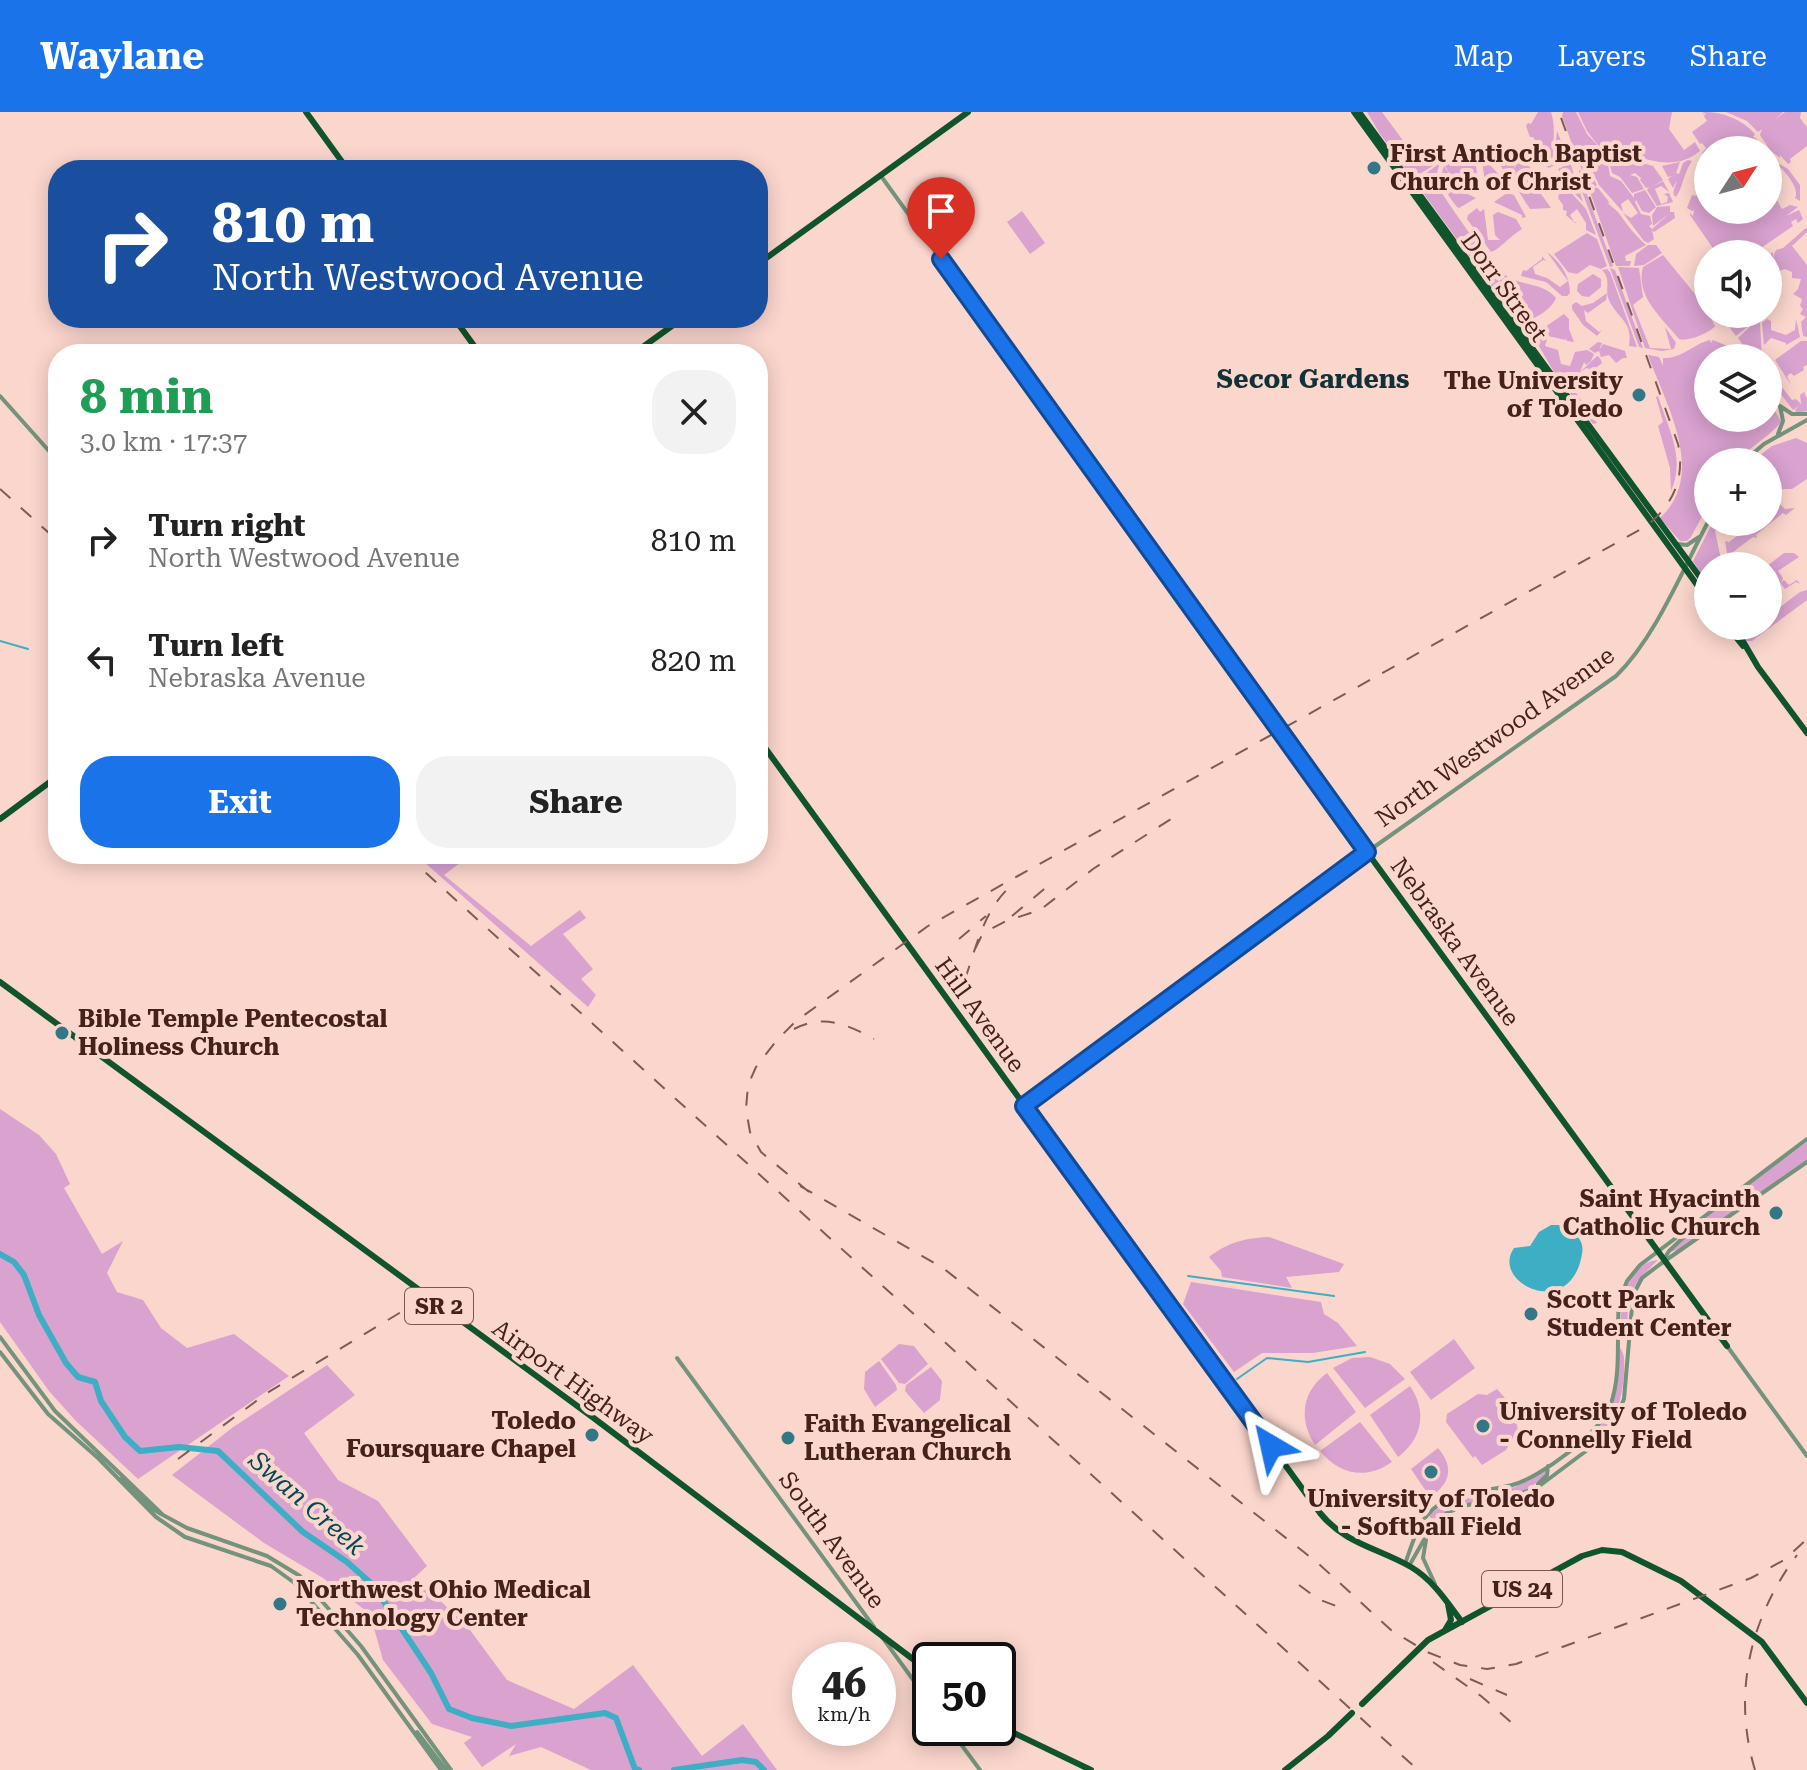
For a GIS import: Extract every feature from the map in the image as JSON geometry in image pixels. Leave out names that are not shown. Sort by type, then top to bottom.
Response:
[{"type":"main road","points":[[306,112],[341,160]]},
{"type":"main road","points":[[768,257],[968,112]]},
{"type":"main road","name":"Dorr Street","points":[[1356,112],[1602,442],[1674,541],[1686,563]]},
{"type":"main road","name":"Dorr Street","points":[[1384,150],[1694,575]]},
{"type":"main road","points":[[1440,230],[1443,228],[1464,254]]},
{"type":"main road","points":[[647,344],[669,328]]},
{"type":"main road","points":[[1575,416],[1599,443],[1602,442]]},
{"type":"main road","points":[[1739,640],[1807,733]]},
{"type":"main road","points":[[1742,640],[1746,648]]},
{"type":"main road","name":"Hill Avenue","points":[[768,752],[1325,1520],[1356,1543],[1407,1565],[1438,1590],[1462,1622]]},
{"type":"main road","points":[[0,819],[48,783]]},
{"type":"main road","name":"Nebraska Avenue","points":[[1367,852],[1727,1346]]},
{"type":"main road","name":"Airport Highway","points":[[0,982],[595,1419],[912,1658]]},
{"type":"main road","name":"US 24","points":[[1362,1704],[1428,1640],[1582,1556],[1596,1551],[1615,1550],[1681,1581],[1765,1647],[1807,1703]]},
{"type":"main road","points":[[1445,1631],[1451,1620],[1448,1604]]},
{"type":"main road","points":[[1285,1770],[1321,1743],[1352,1713]]},
{"type":"main road","points":[[1016,1734],[1091,1770]]},
{"type":"street","name":"Nebraska Avenue","points":[[881,176],[1367,852]]},
{"type":"street","points":[[0,396],[48,450]]},
{"type":"street","points":[[1777,436],[1783,422],[1780,406],[1792,414],[1807,417]]},
{"type":"street","points":[[1759,448],[1807,417]]},
{"type":"street","name":"North Westwood Avenue","points":[[1024,1106],[1367,852],[1616,676],[1631,662],[1645,640],[1701,536]]},
{"type":"street","points":[[1674,541],[1685,545],[1701,536]]},
{"type":"street","points":[[1407,1565],[1418,1528],[1429,1513],[1448,1499],[1516,1484],[1548,1466],[1596,1429],[1609,1408],[1614,1392],[1619,1303],[1625,1285],[1637,1268],[1807,1139]]},
{"type":"street","points":[[1407,1565],[1437,1521],[1459,1507],[1534,1489],[1594,1447],[1608,1431],[1624,1399],[1630,1308],[1635,1290],[1646,1274],[1807,1162]]},
{"type":"street","points":[[1665,1261],[1668,1252],[1712,1210]]},
{"type":"street","points":[[1618,1334],[1624,1331],[1629,1336]]},
{"type":"street","points":[[0,1337],[55,1411],[163,1515]]},
{"type":"street","points":[[1617,1344],[1625,1353],[1627,1368]]},
{"type":"street","name":"Nebraska Avenue","points":[[1727,1346],[1807,1456]]},
{"type":"street","points":[[0,1352],[48,1414],[152,1514],[174,1531],[261,1562],[289,1577],[343,1637],[446,1770]]},
{"type":"street","name":"South Avenue","points":[[677,1358],[912,1679]]},
{"type":"street","points":[[1575,1446],[1588,1446],[1608,1431]]},
{"type":"street","points":[[1534,1489],[1546,1477],[1548,1466]]},
{"type":"street","points":[[118,1479],[125,1481],[151,1509],[187,1528],[267,1556],[300,1576],[361,1646],[446,1770]]},
{"type":"street","points":[[1469,1492],[1476,1498],[1498,1499]]},
{"type":"street","points":[[1429,1513],[1430,1520],[1437,1521]]},
{"type":"street","points":[[1431,1529],[1423,1556],[1438,1590]]},
{"type":"street","points":[[962,1746],[980,1770]]},
{"type":"shaded area","points":[[1367,112],[1382,112],[1421,165],[1428,166],[1436,160],[1435,156],[1441,157],[1439,162],[1415,177],[1417,180],[1440,163],[1436,176],[1439,189],[1471,235],[1505,275],[1545,289],[1556,298],[1546,310],[1523,323],[1516,320]]},
{"type":"shaded area","points":[[1538,112],[1551,112],[1553,119],[1555,165],[1549,168],[1546,166],[1550,163],[1530,137],[1526,126],[1531,124]]},
{"type":"shaded area","points":[[1563,112],[1576,112],[1587,134],[1601,149],[1578,112],[1672,112],[1669,129],[1684,150],[1694,143],[1694,154],[1673,162],[1660,162],[1609,151],[1597,152],[1596,148],[1595,152],[1582,158],[1593,154],[1588,164],[1597,186],[1588,184],[1579,163],[1582,159],[1578,161]]},
{"type":"shaded area","points":[[1704,112],[1725,115],[1738,120],[1755,134],[1695,136],[1692,132],[1707,121],[1706,113],[1702,114]]},
{"type":"shaded area","points":[[1726,112],[1783,112],[1776,119],[1785,112],[1801,112],[1800,118],[1807,127],[1807,146],[1788,164],[1782,157],[1782,136],[1761,136],[1762,129],[1758,132],[1747,121]]},
{"type":"shaded area","points":[[1557,131],[1569,160],[1557,164],[1555,147]]},
{"type":"shaded area","points":[[1468,149],[1476,157],[1483,157],[1500,176],[1499,181],[1486,191],[1482,160],[1468,158],[1463,151]]},
{"type":"shaded area","points":[[1460,152],[1471,165],[1476,165],[1478,185],[1472,188],[1454,181],[1445,166]]},
{"type":"shaded area","points":[[1611,154],[1653,166],[1663,180],[1652,187],[1663,181],[1669,192],[1661,186],[1655,189],[1661,204],[1667,202],[1668,197],[1664,194],[1669,193],[1673,202],[1657,206],[1647,190],[1649,187],[1646,188],[1635,173],[1630,175],[1637,177],[1644,189],[1632,193],[1620,177],[1612,173],[1608,158],[1613,157]]},
{"type":"shaded area","points":[[1518,155],[1513,171],[1521,159],[1535,172],[1515,179],[1513,173],[1509,177],[1499,164],[1509,162]]},
{"type":"shaded area","points":[[1598,156],[1607,158],[1610,176],[1621,181],[1634,198],[1634,194],[1645,190],[1656,207],[1649,213],[1642,211],[1635,202],[1641,214],[1650,216],[1652,224],[1649,226],[1652,229],[1670,213],[1653,226],[1652,215],[1657,207],[1670,206],[1670,212],[1674,212],[1675,218],[1654,232],[1652,230],[1654,239],[1648,243],[1623,213],[1631,218],[1638,213],[1628,199],[1621,204],[1623,212],[1599,185],[1590,166]]},
{"type":"shaded area","points":[[1692,161],[1676,197],[1673,193],[1677,180],[1673,188],[1668,179],[1672,176],[1668,177],[1662,166],[1680,162],[1676,173],[1679,174],[1683,163]]},
{"type":"shaded area","points":[[1571,165],[1583,202],[1566,185],[1573,184],[1565,183],[1558,169]]},
{"type":"shaded area","points":[[1444,166],[1452,178],[1448,185],[1476,198],[1457,207],[1442,183]]},
{"type":"shaded area","points":[[1782,166],[1800,185],[1800,201],[1795,198],[1796,190]]},
{"type":"shaded area","points":[[1536,175],[1536,187],[1551,208],[1530,209],[1514,184],[1515,180]]},
{"type":"shaded area","points":[[1559,184],[1564,185],[1586,209],[1596,235],[1586,230],[1586,223],[1577,209],[1570,215],[1577,222],[1575,223],[1566,215],[1567,211],[1563,210],[1558,198]]},
{"type":"shaded area","points":[[1580,186],[1584,186],[1613,266],[1610,267]]},
{"type":"shaded area","points":[[1588,186],[1598,188],[1646,245],[1625,256],[1626,261],[1631,261],[1630,266],[1616,266]]},
{"type":"shaded area","points":[[1507,193],[1514,195],[1526,217],[1522,218],[1522,215],[1494,202]]},
{"type":"shaded area","points":[[1692,195],[1694,210],[1692,211],[1687,208]]},
{"type":"shaded area","points":[[1790,205],[1798,207],[1786,216],[1799,210],[1803,219],[1798,223],[1796,219],[1791,222],[1793,226],[1772,240],[1707,240],[1696,224],[1782,224],[1782,209]]},
{"type":"shaded area","points":[[1477,208],[1480,212],[1484,209],[1488,240],[1500,240],[1495,235],[1493,215],[1498,212],[1516,219],[1522,229],[1491,252],[1467,219]]},
{"type":"shaded area","points":[[1022,211],[1045,243],[1030,254],[1007,222]]},
{"type":"shaded area","points":[[1807,227],[1807,232],[1792,246],[1807,265],[1807,337],[1803,336],[1801,322],[1806,317],[1800,314],[1802,299],[1793,294],[1801,279],[1792,278],[1792,272],[1782,270],[1783,248]]},
{"type":"shaded area","points":[[1587,233],[1597,239],[1607,266],[1601,269],[1590,265],[1577,274],[1568,272],[1554,254]]},
{"type":"shaded area","points":[[1648,245],[1656,245],[1662,253],[1644,265],[1634,266],[1636,254]]},
{"type":"shaded area","points":[[1547,252],[1560,264],[1568,281]]},
{"type":"shaded area","points":[[1663,255],[1694,293],[1694,328],[1712,328],[1693,338],[1679,339],[1646,297],[1643,267]]},
{"type":"shaded area","points":[[1542,256],[1546,261],[1533,267],[1535,274],[1560,287],[1568,281],[1570,293],[1562,296],[1546,282],[1521,276],[1523,270],[1526,271]]},
{"type":"shaded area","points":[[1618,267],[1639,268],[1643,297],[1633,305],[1650,348],[1671,349],[1665,327],[1676,343],[1674,349],[1662,351],[1645,348]]},
{"type":"shaded area","points":[[1610,268],[1615,270],[1643,348],[1639,347]]},
{"type":"shaded area","points":[[1607,269],[1637,347],[1629,346],[1627,325],[1609,300],[1607,277],[1602,270]]},
{"type":"shaded area","points":[[1593,274],[1601,279],[1601,287],[1589,297],[1582,296],[1577,291],[1578,284]]},
{"type":"shaded area","points":[[1607,293],[1606,300],[1588,313],[1584,310],[1586,321],[1599,332],[1602,330],[1597,336],[1583,325],[1572,305],[1576,302],[1582,306],[1593,303]]},
{"type":"shaded area","points":[[1564,314],[1569,319],[1574,342],[1567,341],[1565,336],[1566,340],[1548,336],[1545,346],[1558,350],[1561,364],[1570,366],[1575,352],[1587,350],[1594,354],[1586,365],[1584,362],[1580,372],[1597,356],[1600,358],[1602,363],[1593,370],[1586,368],[1568,381],[1597,423],[1593,424],[1554,372],[1536,341],[1539,331]]},
{"type":"shaded area","points":[[1796,319],[1800,337],[1786,345],[1771,338],[1764,344],[1762,328],[1771,328],[1786,335],[1795,330]]},
{"type":"shaded area","points":[[1730,328],[1746,328],[1736,336]]},
{"type":"shaded area","points":[[1749,328],[1760,328],[1761,344],[1742,344],[1738,338]]},
{"type":"shaded area","points":[[1713,340],[1723,344],[1700,344]]},
{"type":"shaded area","points":[[1801,341],[1807,341],[1807,365],[1794,376],[1791,373],[1787,376],[1791,385],[1782,371],[1782,355]]},
{"type":"shaded area","points":[[1598,342],[1602,343],[1599,350],[1603,344],[1625,351],[1627,358],[1616,363],[1609,355],[1601,357],[1599,351],[1595,353],[1589,349]]},
{"type":"shaded area","points":[[1694,347],[1694,432],[1772,432],[1752,448],[1694,448],[1694,531],[1687,541],[1680,541],[1660,518],[1674,500],[1681,481],[1682,460],[1672,416],[1648,355],[1659,357],[1663,366],[1663,358],[1676,356]]},
{"type":"shaded area","points":[[1782,387],[1792,400],[1796,399],[1801,404],[1800,395],[1804,392],[1807,411],[1797,413],[1795,410],[1799,406],[1793,410],[1782,395]]},
{"type":"shaded area","points":[[1658,396],[1676,455],[1677,466],[1671,491],[1670,468],[1658,426],[1663,422]]},
{"type":"shaded area","points":[[1796,438],[1807,443],[1807,479],[1792,489],[1782,490],[1782,448],[1769,448]]},
{"type":"shaded area","points":[[1782,506],[1785,509],[1795,508],[1786,515]]},
{"type":"shaded area","points":[[1706,536],[1716,536],[1719,552],[1698,552]]},
{"type":"shaded area","points":[[1737,536],[1756,536],[1757,538],[1753,537],[1733,552],[1727,552],[1725,541],[1729,542]]},
{"type":"shaded area","points":[[1794,553],[1799,557],[1782,568],[1782,555]]},
{"type":"shaded area","points":[[1784,580],[1789,585],[1797,580],[1800,584],[1796,582],[1785,589],[1782,585]]},
{"type":"shaded area","points":[[1807,590],[1807,600],[1782,619],[1782,606]]},
{"type":"shaded area","points":[[426,864],[459,864],[444,875],[531,946],[580,910],[586,918],[563,934],[593,969],[581,979],[596,995],[588,1007]]},
{"type":"shaded area","points":[[0,1109],[39,1135],[56,1154],[70,1184],[64,1188],[102,1254],[123,1241],[107,1273],[117,1292],[143,1300],[161,1328],[187,1348],[234,1334],[289,1376],[138,1479],[49,1391],[0,1322]]},
{"type":"shaded area","points":[[1807,1142],[1807,1160],[1756,1197],[1752,1196],[1747,1186]]},
{"type":"shaded area","points":[[1741,1191],[1749,1202],[1678,1250],[1670,1252],[1711,1213]]},
{"type":"shaded area","points":[[1269,1237],[1344,1264],[1339,1272],[1286,1277],[1292,1288],[1222,1277],[1221,1271],[1209,1257],[1238,1242]]},
{"type":"shaded area","points":[[1658,1260],[1633,1290],[1628,1306],[1628,1329],[1621,1329],[1627,1286],[1639,1269]]},
{"type":"shaded area","points":[[1191,1282],[1321,1302],[1324,1314],[1338,1323],[1357,1346],[1313,1353],[1262,1353],[1234,1372],[1183,1304]]},
{"type":"shaded area","points":[[1454,1339],[1475,1368],[1431,1400],[1410,1372]]},
{"type":"shaded area","points":[[899,1344],[914,1346],[928,1364],[905,1384],[899,1383],[881,1359]]},
{"type":"shaded area","points":[[1620,1348],[1624,1357],[1624,1373],[1614,1417],[1601,1435],[1582,1446],[1610,1410]]},
{"type":"shaded area","points":[[1370,1357],[1390,1364],[1405,1379],[1365,1408],[1333,1368],[1352,1358]]},
{"type":"shaded area","points":[[879,1361],[897,1390],[875,1407],[864,1389],[865,1372]]},
{"type":"shaded area","points":[[327,1365],[355,1395],[304,1433],[338,1480],[378,1501],[427,1566],[415,1577],[467,1626],[507,1680],[574,1709],[633,1665],[702,1756],[743,1724],[777,1770],[591,1770],[541,1747],[509,1756],[516,1744],[482,1767],[464,1743],[472,1737],[432,1724],[383,1660],[370,1614],[323,1578],[264,1543],[172,1475],[232,1428]]},
{"type":"shaded area","points":[[931,1367],[942,1381],[940,1400],[924,1413],[905,1391],[906,1385]]},
{"type":"shaded area","points":[[1327,1373],[1356,1412],[1315,1445],[1306,1425],[1305,1406],[1312,1388]]},
{"type":"shaded area","points":[[1410,1386],[1419,1405],[1420,1424],[1413,1441],[1398,1457],[1370,1415]]},
{"type":"shaded area","name":"University of Toledo - Connelly Field","points":[[1497,1389],[1513,1407],[1518,1430],[1506,1450],[1482,1465],[1475,1456],[1473,1458],[1446,1422],[1447,1414],[1478,1394],[1487,1395]]},
{"type":"shaded area","points":[[1360,1422],[1392,1462],[1373,1471],[1354,1472],[1336,1465],[1320,1451]]},
{"type":"shaded area","name":"University of Toledo - Softball Field","points":[[1438,1448],[1446,1462],[1448,1474],[1442,1486],[1430,1497],[1411,1469]]},
{"type":"shaded area","points":[[1547,1470],[1535,1484],[1514,1494],[1492,1498],[1473,1494],[1515,1487]]},
{"type":"shaded area","points":[[1467,1495],[1477,1501],[1452,1508],[1435,1520],[1430,1518],[1430,1514],[1449,1501]]},
{"type":"water","points":[[1551,1225],[1559,1225],[1568,1235],[1577,1236],[1582,1247],[1581,1259],[1573,1277],[1561,1288],[1547,1291],[1533,1289],[1521,1283],[1512,1273],[1509,1261],[1514,1248],[1530,1246],[1539,1232]]},
{"type":"waterway","points":[[0,641],[28,649]]},
{"type":"waterway","name":"Swan Creek","points":[[0,1254],[14,1262],[24,1275],[39,1315],[66,1363],[78,1377],[95,1382],[101,1401],[125,1437],[140,1451],[179,1447],[218,1451],[303,1532],[347,1562],[373,1585],[431,1673],[449,1709],[472,1718],[511,1726],[605,1713],[616,1718],[635,1769],[639,1770]]},
{"type":"waterway","points":[[1188,1276],[1334,1296]]},
{"type":"waterway","points":[[1237,1379],[1267,1358],[1308,1362],[1365,1352]]},
{"type":"waterway","name":"Swan Creek","points":[[674,1770],[742,1760],[756,1762],[764,1770]]},
{"type":"railway","points":[[809,1192],[761,1152],[750,1132],[746,1109],[748,1085],[756,1067],[796,1021],[928,926],[1643,528],[1668,502],[1678,481],[1678,444],[1559,112]]},
{"type":"railway","points":[[0,489],[48,532]]},
{"type":"railway","points":[[975,949],[989,930],[1040,910],[1093,869],[1171,819]]},
{"type":"railway","points":[[416,864],[1418,1770]]},
{"type":"railway","points":[[965,979],[988,916],[1012,885]]},
{"type":"railway","points":[[1012,916],[1049,885]]},
{"type":"railway","points":[[959,939],[986,916]]},
{"type":"railway","points":[[794,1029],[815,1022],[835,1023],[874,1039]]},
{"type":"railway","points":[[800,1186],[943,1268],[1319,1564],[1391,1630],[1427,1652],[1460,1665],[1487,1669],[1516,1664],[1751,1578],[1784,1560],[1807,1539]]},
{"type":"railway","points":[[178,1459],[267,1393],[411,1306]]},
{"type":"railway","points":[[1755,1770],[1745,1713],[1750,1658],[1767,1604],[1797,1555]]},
{"type":"railway","points":[[1299,1585],[1318,1599],[1344,1609]]},
{"type":"railway","points":[[1433,1662],[1481,1696],[1521,1731]]},
{"type":"railway","points":[[1470,1679],[1507,1695]]},
{"type":"place","name":"First Antioch Baptist Church of Christ","points":[[1374,168]]},
{"type":"place","name":"The University of Toledo","points":[[1639,395]]},
{"type":"place","name":"Bible Temple Pentecostal Holiness Church","points":[[62,1033]]},
{"type":"place","name":"Saint Hyacinth Catholic Church","points":[[1776,1213]]},
{"type":"place","name":"Scott Park Student Center","points":[[1531,1314]]},
{"type":"place","name":"University of Toledo - Connelly Field","points":[[1483,1426]]},
{"type":"place","name":"Toledo Foursquare Chapel","points":[[592,1435]]},
{"type":"place","name":"Faith Evangelical Lutheran Church","points":[[788,1438]]},
{"type":"place","name":"University of Toledo - Softball Field","points":[[1431,1472]]},
{"type":"place","name":"Northwest Ohio Medical Technology Center","points":[[280,1604]]},
{"type":"district","name":"Secor Gardens","points":[[1313,379]]},
{"type":"route","points":[[941,259],[1367,852],[1024,1106],[1271,1446]]}]
